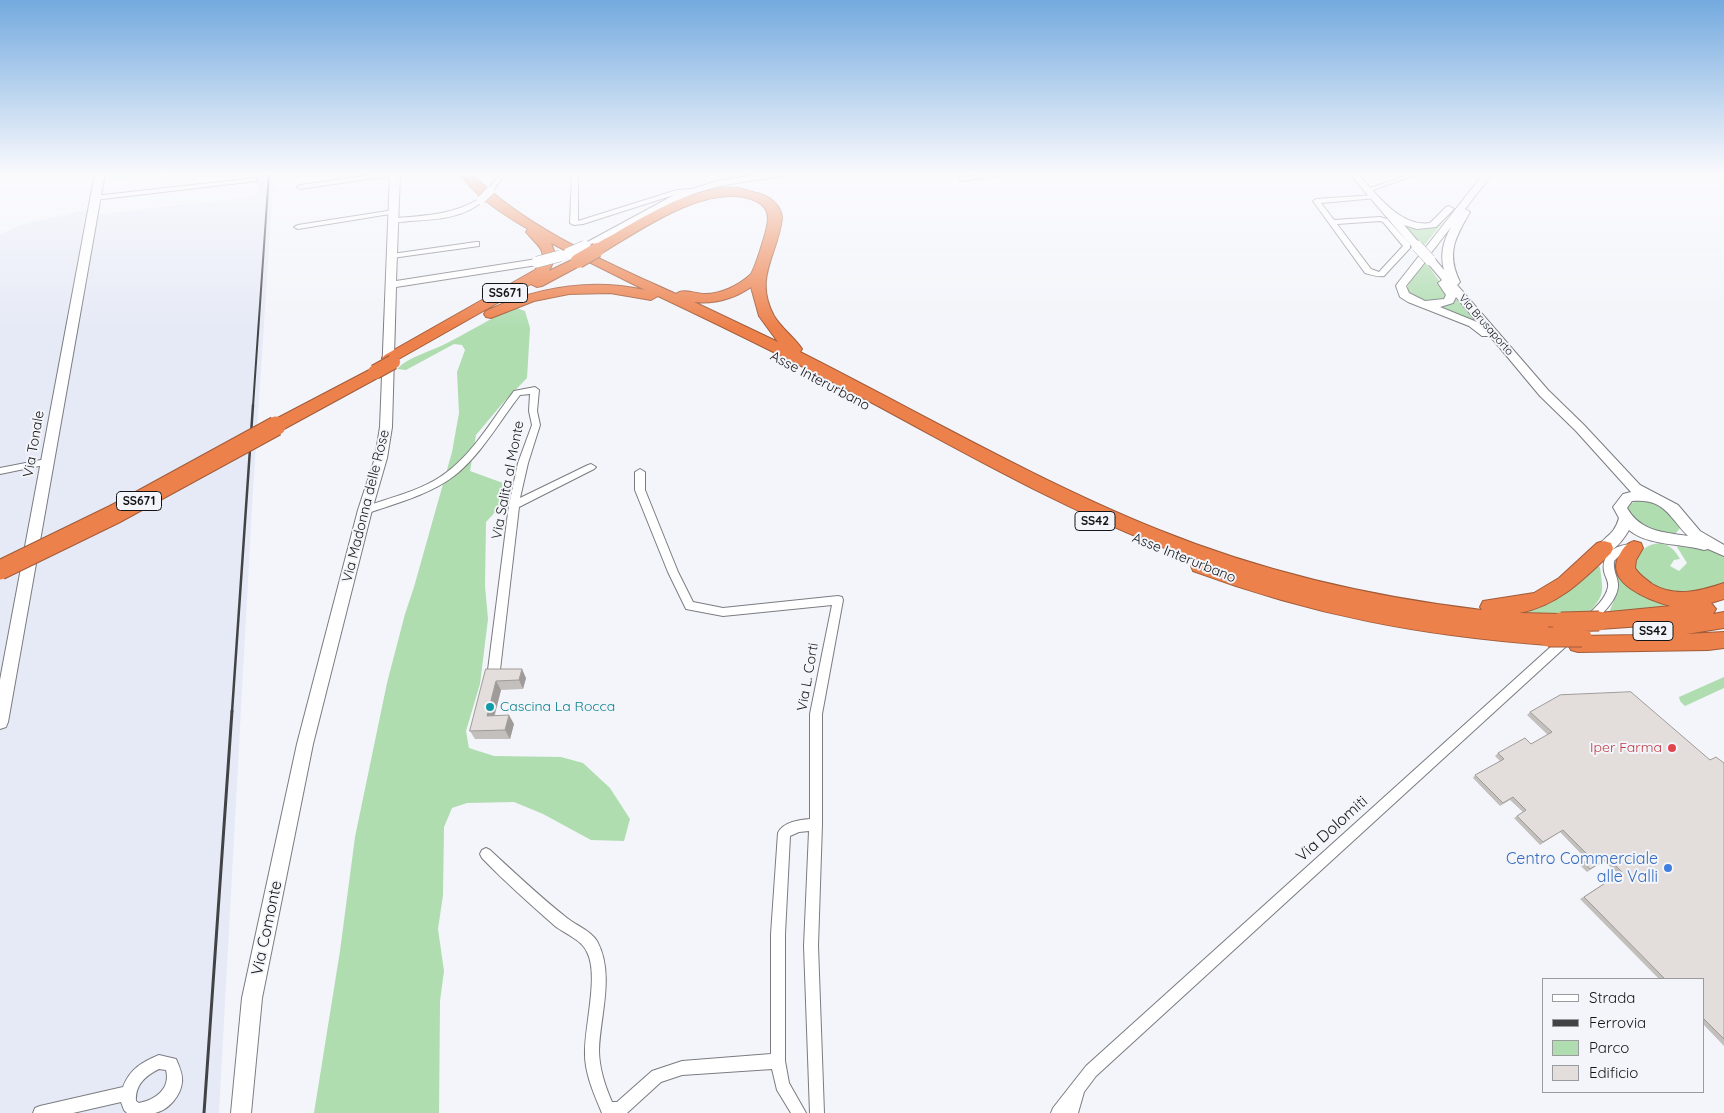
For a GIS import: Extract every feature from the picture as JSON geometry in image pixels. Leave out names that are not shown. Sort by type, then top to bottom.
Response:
[{"type":"highway","name":"SS671","points":[[395,359],[532,278],[547,265],[549,250],[544,241],[523,225]]},
{"type":"highway","name":"SS42","points":[[532,225],[603,264],[746,331],[908,414]]},
{"type":"highway","name":"SS671","points":[[0,570],[115,514],[395,359],[569,257],[638,225]]},
{"type":"highway","name":"SS671","points":[[774,225],[759,275],[763,308],[771,324],[783,339],[801,354],[892,402],[908,414]]},
{"type":"highway","points":[[603,264],[615,265],[666,290],[692,298],[714,297],[732,293],[759,275]]},
{"type":"highway","name":"Asse Interurbano","points":[[639,282],[676,305],[1056,503],[1160,550],[1223,575],[1295,598],[1370,616],[1462,630]]},
{"type":"highway","points":[[395,359],[425,349],[503,307],[532,296],[567,289],[597,287],[631,290],[676,305]]},
{"type":"highway","name":"Asse Interurbano","points":[[908,414],[1066,496],[1145,532],[1226,562],[1354,597],[1493,619],[1561,622],[1673,615],[1724,604]]},
{"type":"highway","points":[[1354,597],[1380,598],[1446,606],[1505,608],[1525,605],[1554,593],[1604,548]]},
{"type":"highway","points":[[1634,548],[1626,558],[1625,565],[1629,576],[1645,589],[1657,595],[1685,601],[1724,591]]},
{"type":"highway","name":"SS42","points":[[1580,641],[1724,620]]},
{"type":"highway","points":[[1462,630],[1522,642],[1548,640],[1708,642],[1724,640]]},
{"type":"street","name":"Via Tonale","points":[[0,722],[89,225]]},
{"type":"street","points":[[298,227],[316,225]]},
{"type":"street","name":"Via Madonna delle Rose","points":[[306,744],[365,510],[381,458],[386,427],[394,225]]},
{"type":"street","points":[[591,248],[627,225]]},
{"type":"street","points":[[1334,225],[1368,271],[1375,274],[1381,274],[1407,246],[1388,225]]},
{"type":"street","name":"Via Brusaporto","points":[[1399,225],[1527,373],[1622,474],[1641,493],[1671,506],[1698,536],[1724,551]]},
{"type":"street","points":[[1414,225],[1431,225]]},
{"type":"street","points":[[1448,225],[1401,286],[1404,295],[1412,300],[1473,324],[1527,373]]},
{"type":"street","points":[[1459,225],[1449,243],[1446,257],[1447,269],[1489,329]]},
{"type":"street","points":[[392,256],[476,244]]},
{"type":"street","points":[[390,285],[569,257]]},
{"type":"street","points":[[1412,300],[1435,305],[1446,303],[1451,298],[1451,294],[1431,262]]},
{"type":"street","name":"Via Salita al Monte","points":[[365,510],[423,488],[451,474],[465,460],[516,393],[535,390],[533,411],[536,425],[523,463],[514,505],[494,670]]},
{"type":"street","points":[[0,471],[46,462]]},
{"type":"street","points":[[514,505],[591,467]]},
{"type":"street","name":"Via L. Corti","points":[[640,472],[640,490],[673,572],[690,606],[723,612],[838,600],[816,714],[816,824],[811,946],[817,1113]]},
{"type":"street","name":"Via Brusaporto","points":[[1622,474],[1628,497]]},
{"type":"street","name":"Via Brusaporto","points":[[1625,518],[1620,507],[1628,497],[1653,498]]},
{"type":"street","points":[[1625,518],[1633,527],[1654,537],[1664,539],[1678,538],[1701,544],[1724,555]]},
{"type":"street","points":[[1609,596],[1602,560],[1604,548],[1620,535],[1624,527],[1625,518]]},
{"type":"street","points":[[1678,538],[1685,534],[1687,526]]},
{"type":"street","points":[[1609,596],[1613,585],[1609,571],[1610,559],[1614,552],[1620,548],[1634,548],[1654,537]]},
{"type":"street","name":"Via Dolomiti","points":[[1058,1113],[1091,1071],[1606,604],[1609,596]]},
{"type":"street","name":"Via Comonte","points":[[241,1113],[244,1056],[252,998],[306,744]]},
{"type":"street","points":[[800,1113],[782,1085],[778,1061],[778,934],[784,833],[797,826],[816,824]]},
{"type":"street","points":[[486,854],[510,879],[564,924],[585,936],[593,948],[598,964],[592,1053],[601,1095],[608,1109],[620,1108],[657,1076],[682,1068],[778,1061]]},
{"type":"street","points":[[1072,1113],[1078,1088]]},
{"type":"street","points":[[40,1113],[128,1093]]},
{"type":"shaded area","points":[[271,225],[253,490],[219,1113],[0,1113],[0,235],[17,226]]},
{"type":"green space","points":[[1404,225],[1409,225],[1429,228],[1433,225],[1441,225],[1423,247]]},
{"type":"green space","points":[[1426,262],[1448,294],[1445,301],[1423,301],[1408,291],[1409,283]]},
{"type":"green space","points":[[1457,300],[1477,324],[1435,307],[1447,305]]},
{"type":"green space","points":[[517,308],[525,311],[530,328],[527,378],[476,435],[470,471],[503,483],[508,498],[486,522],[485,586],[488,619],[480,684],[466,731],[469,748],[494,756],[561,757],[583,763],[610,788],[630,819],[624,841],[591,840],[543,814],[514,802],[467,803],[452,808],[444,827],[443,895],[438,929],[444,971],[440,1001],[439,1113],[314,1113],[340,951],[355,837],[387,683],[452,452],[459,413],[457,372],[465,350],[462,345],[454,344],[406,370],[397,369],[412,358],[441,346],[497,316]]},
{"type":"green space","points":[[1640,501],[1664,508],[1681,527],[1675,534],[1641,528],[1627,508],[1631,503]]},
{"type":"green space","points":[[1660,543],[1674,550],[1680,559],[1674,560],[1670,566],[1679,571],[1687,563],[1677,547],[1678,545],[1705,547],[1724,557],[1724,588],[1680,597],[1638,579],[1632,561],[1644,549]]},
{"type":"green space","points":[[1621,553],[1620,565],[1688,606],[1609,613],[1617,592],[1613,560]]},
{"type":"green space","points":[[1594,565],[1600,567],[1602,593],[1597,603],[1586,615],[1502,612]]},
{"type":"green space","points":[[1724,677],[1724,688],[1685,706],[1680,701],[1679,697]]},
{"type":"building","points":[[486,669],[522,669],[519,680],[496,681],[487,716],[509,715],[505,730],[470,731]]},
{"type":"building","name":"Centro Commerciale alle Valli","points":[[1631,692],[1710,760],[1716,757],[1724,763],[1724,1039],[1704,1019],[1704,978],[1664,978],[1584,897],[1622,872],[1608,858],[1590,869],[1584,862],[1591,858],[1563,830],[1543,842],[1517,816],[1526,810],[1513,797],[1503,803],[1475,775],[1504,759],[1498,753],[1525,738],[1531,744],[1552,732],[1530,712],[1560,695]]},
{"type":"railway","points":[[253,406],[265,225]]},
{"type":"railway","points":[[232,712],[253,405]]},
{"type":"railway","points":[[204,1113],[232,711]]},
{"type":"place","name":"Cascina La Rocca","points":[[490,707]]},
{"type":"place","name":"Iper Farma","points":[[1672,748]]},
{"type":"place","name":"Centro Commerciale alle Valli","points":[[1668,868]]}]
